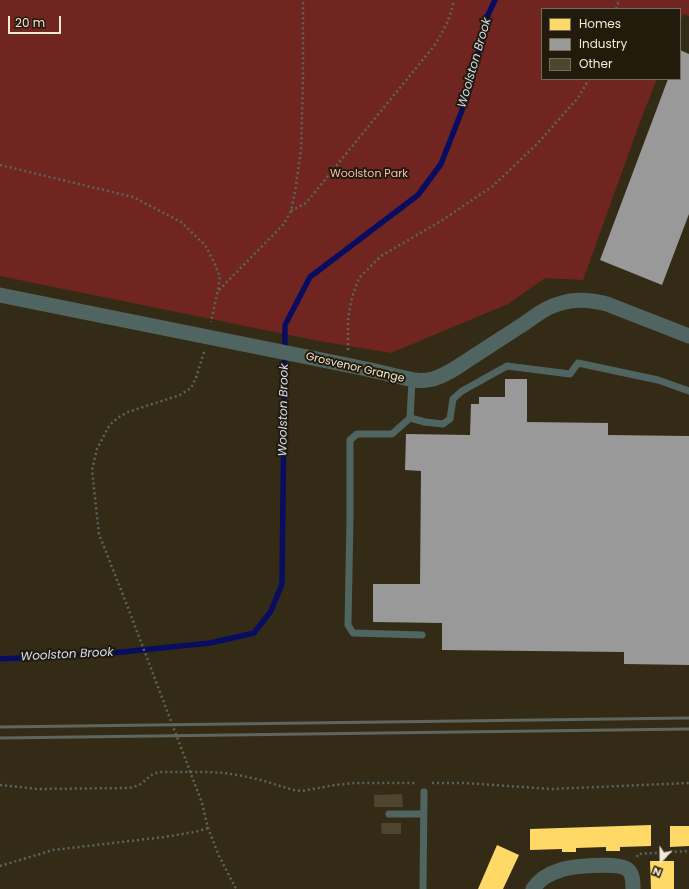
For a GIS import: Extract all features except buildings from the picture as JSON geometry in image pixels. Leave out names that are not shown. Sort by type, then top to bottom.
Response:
[{"type":"street","name":"Grosvenor Grange","points":[[0,295],[347,365],[393,375],[412,381],[429,379],[443,374],[460,365],[536,315],[550,307],[572,300],[595,301],[607,304],[689,336]]},
{"type":"street","points":[[533,889],[538,882],[559,870],[611,865],[626,869],[631,874],[633,889]]},
{"type":"lane","points":[[410,418],[425,422],[443,424],[450,419],[453,399],[462,391],[508,366],[570,374],[578,363],[658,380],[689,392]]},
{"type":"lane","points":[[412,381],[410,418],[392,434],[357,434],[350,440],[348,625],[353,633],[422,635]]},
{"type":"lane","points":[[423,889],[424,792]]},
{"type":"lane","points":[[389,814],[423,814]]},
{"type":"path","points":[[218,290],[284,224],[291,211],[301,150],[303,0]]},
{"type":"path","points":[[291,211],[306,203],[434,46],[445,28],[454,0]]},
{"type":"path","points":[[347,365],[348,319],[352,297],[359,278],[381,256],[441,221],[493,186],[537,144],[578,98],[588,80]]},
{"type":"path","points":[[0,165],[133,197],[181,222],[205,245],[220,278],[210,324]]},
{"type":"path","points":[[206,347],[196,378],[191,388],[180,395],[128,412],[119,417],[109,426],[97,449],[92,470],[99,534],[202,803],[208,828],[219,856],[235,887],[238,889]]},
{"type":"path","points":[[0,785],[38,788],[130,788],[142,783],[152,774],[159,772],[225,773],[266,781],[293,790],[302,791],[354,783],[417,783]]},
{"type":"path","points":[[425,783],[465,782],[551,789],[689,782]]},
{"type":"path","points":[[0,866],[53,850],[164,837],[195,832],[208,828]]},
{"type":"path","points":[[626,869],[638,854],[689,852]]},
{"type":"green space","name":"Woolston Park","points":[[0,0],[689,0],[689,16],[683,14],[681,19],[681,8],[541,8],[541,80],[657,80],[583,280],[545,278],[508,304],[391,353],[319,341],[0,276]]},
{"type":"waterway","name":"Woolston Brook","points":[[0,659],[112,653],[210,643],[254,633],[271,611],[282,584],[285,325],[310,277],[418,195],[441,164],[468,95],[487,17],[495,0]]},
{"type":"railway","points":[[0,727],[689,718]]},
{"type":"railway","points":[[0,738],[689,729]]}]
